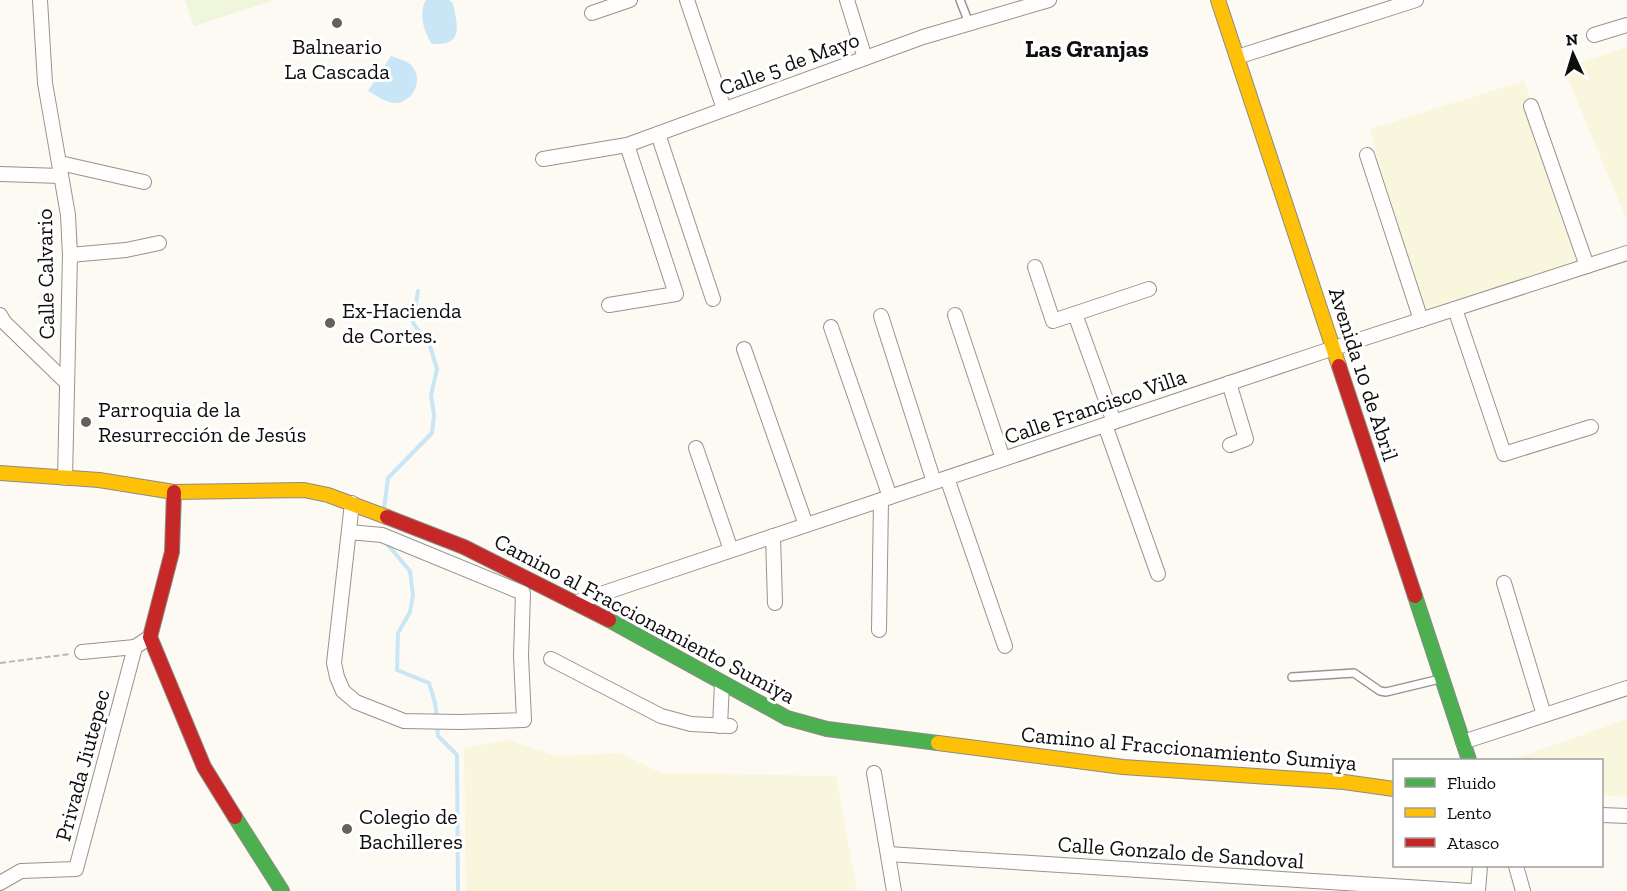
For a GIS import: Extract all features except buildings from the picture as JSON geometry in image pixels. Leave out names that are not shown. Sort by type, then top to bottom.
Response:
[{"type":"street","name":"Calle Calvario","points":[[40,0],[45,83],[68,215],[70,255],[65,478]]},
{"type":"street","points":[[592,13],[630,0]]},
{"type":"street","points":[[687,0],[724,109]]},
{"type":"street","points":[[847,0],[865,58]]},
{"type":"street","name":"Calle 5 de Mayo","points":[[543,159],[627,145],[923,37],[1049,0]]},
{"type":"street","name":"Avenida 10 de Abril","points":[[1218,0],[1469,759]]},
{"type":"street","points":[[1237,57],[1416,0]]},
{"type":"street","points":[[1594,35],[1627,25]]},
{"type":"street","points":[[1532,106],[1587,266]]},
{"type":"street","points":[[657,134],[713,299]]},
{"type":"street","points":[[609,305],[676,294],[627,145]]},
{"type":"street","points":[[1367,155],[1421,320]]},
{"type":"street","points":[[3,171],[61,170],[144,182]]},
{"type":"street","points":[[70,255],[126,250],[159,243]]},
{"type":"street","name":"Calle Francisco Villa","points":[[577,602],[1334,348],[1627,253]]},
{"type":"street","points":[[1035,267],[1053,321],[1149,289]]},
{"type":"street","points":[[1455,309],[1503,454],[1592,427]]},
{"type":"street","points":[[1075,314],[1158,574]]},
{"type":"street","points":[[0,315],[4,322],[66,382]]},
{"type":"street","points":[[956,315],[1003,459]]},
{"type":"street","points":[[880,316],[1005,646]]},
{"type":"street","points":[[831,327],[885,499],[879,630]]},
{"type":"street","points":[[744,349],[806,525]]},
{"type":"street","points":[[1229,383],[1246,439],[1230,445]]},
{"type":"street","points":[[696,447],[731,550]]},
{"type":"street","name":"Camino al Fraccionamiento Sumiya","points":[[0,473],[99,480],[174,492],[304,490],[328,495],[464,547],[577,602],[787,718],[827,729],[1123,767],[1344,782],[1393,789]]},
{"type":"street","points":[[174,492],[172,552],[150,637],[204,767],[282,891]]},
{"type":"street","points":[[349,532],[381,534],[522,593],[521,656],[524,720],[404,721],[356,702],[344,691],[337,677],[334,663],[352,503]]},
{"type":"street","points":[[773,536],[775,603]]},
{"type":"street","points":[[1504,584],[1544,715]]},
{"type":"street","points":[[82,652],[135,647],[150,637]]},
{"type":"street","name":"Privada Jiutepec","points":[[0,883],[21,871],[76,868],[135,647]]},
{"type":"street","points":[[551,659],[661,716],[691,724],[725,726],[722,683]]},
{"type":"street","points":[[1463,742],[1627,688]]},
{"type":"street","points":[[874,773],[894,891]]},
{"type":"street","points":[[1603,814],[1627,816]]},
{"type":"street","name":"Calle Gonzalo de Sandoval","points":[[888,854],[1471,891]]},
{"type":"street","points":[[1479,891],[1480,867]]},
{"type":"street","points":[[1516,867],[1523,891]]},
{"type":"lane","points":[[960,0],[969,23]]},
{"type":"lane","points":[[1292,677],[1354,673],[1380,691],[1386,692],[1442,678]]},
{"type":"path","points":[[0,663],[82,652]]},
{"type":"shaded area","points":[[1627,47],[1627,221],[1564,69]]},
{"type":"shaded area","points":[[1524,81],[1589,262],[1420,316],[1370,129]]},
{"type":"shaded area","points":[[1627,719],[1627,797],[1603,795],[1603,759],[1514,759]]},
{"type":"shaded area","points":[[508,740],[557,756],[619,753],[662,773],[836,776],[857,891],[466,891],[464,748]]},
{"type":"green space","points":[[185,0],[275,0],[194,26]]},
{"type":"water","points":[[426,0],[449,0],[453,3],[457,26],[454,38],[450,42],[432,44],[429,39],[422,16]]},
{"type":"water","points":[[391,56],[410,64],[416,73],[417,80],[409,98],[396,103],[386,101],[368,91]]},
{"type":"waterway","points":[[384,509],[388,478],[432,433],[434,415],[431,395],[437,369],[430,346],[413,323],[418,291]]},
{"type":"waterway","points":[[387,541],[387,544],[410,571],[413,595],[410,612],[398,633],[397,670],[429,683],[437,718]]},
{"type":"waterway","points":[[437,726],[438,736],[457,755],[458,891]]},
{"type":"traffic: fast","points":[[1415,596],[1469,759]]},
{"type":"traffic: fast","points":[[609,620],[787,718],[827,729],[938,743]]},
{"type":"traffic: fast","points":[[235,817],[282,891]]},
{"type":"traffic: slow","points":[[1218,0],[1339,366]]},
{"type":"traffic: slow","points":[[0,473],[99,480],[174,492],[304,490],[328,495],[387,517]]},
{"type":"traffic: slow","points":[[938,743],[1123,767],[1344,782],[1393,789]]},
{"type":"traffic: jam","points":[[1339,366],[1415,596]]},
{"type":"traffic: jam","points":[[174,492],[172,552],[150,637],[204,767],[235,817]]},
{"type":"traffic: jam","points":[[387,517],[464,547],[609,620]]},
{"type":"place","name":"Balneario La Cascada","points":[[337,23]]},
{"type":"place","name":"Ex-Hacienda de Cortes.","points":[[330,323]]},
{"type":"place","name":"Parroquia de la Resurrección de Jesús","points":[[86,422]]},
{"type":"place","name":"Colegio de Bachilleres","points":[[347,829]]},
{"type":"district","name":"Las Granjas","points":[[1087,49]]}]
